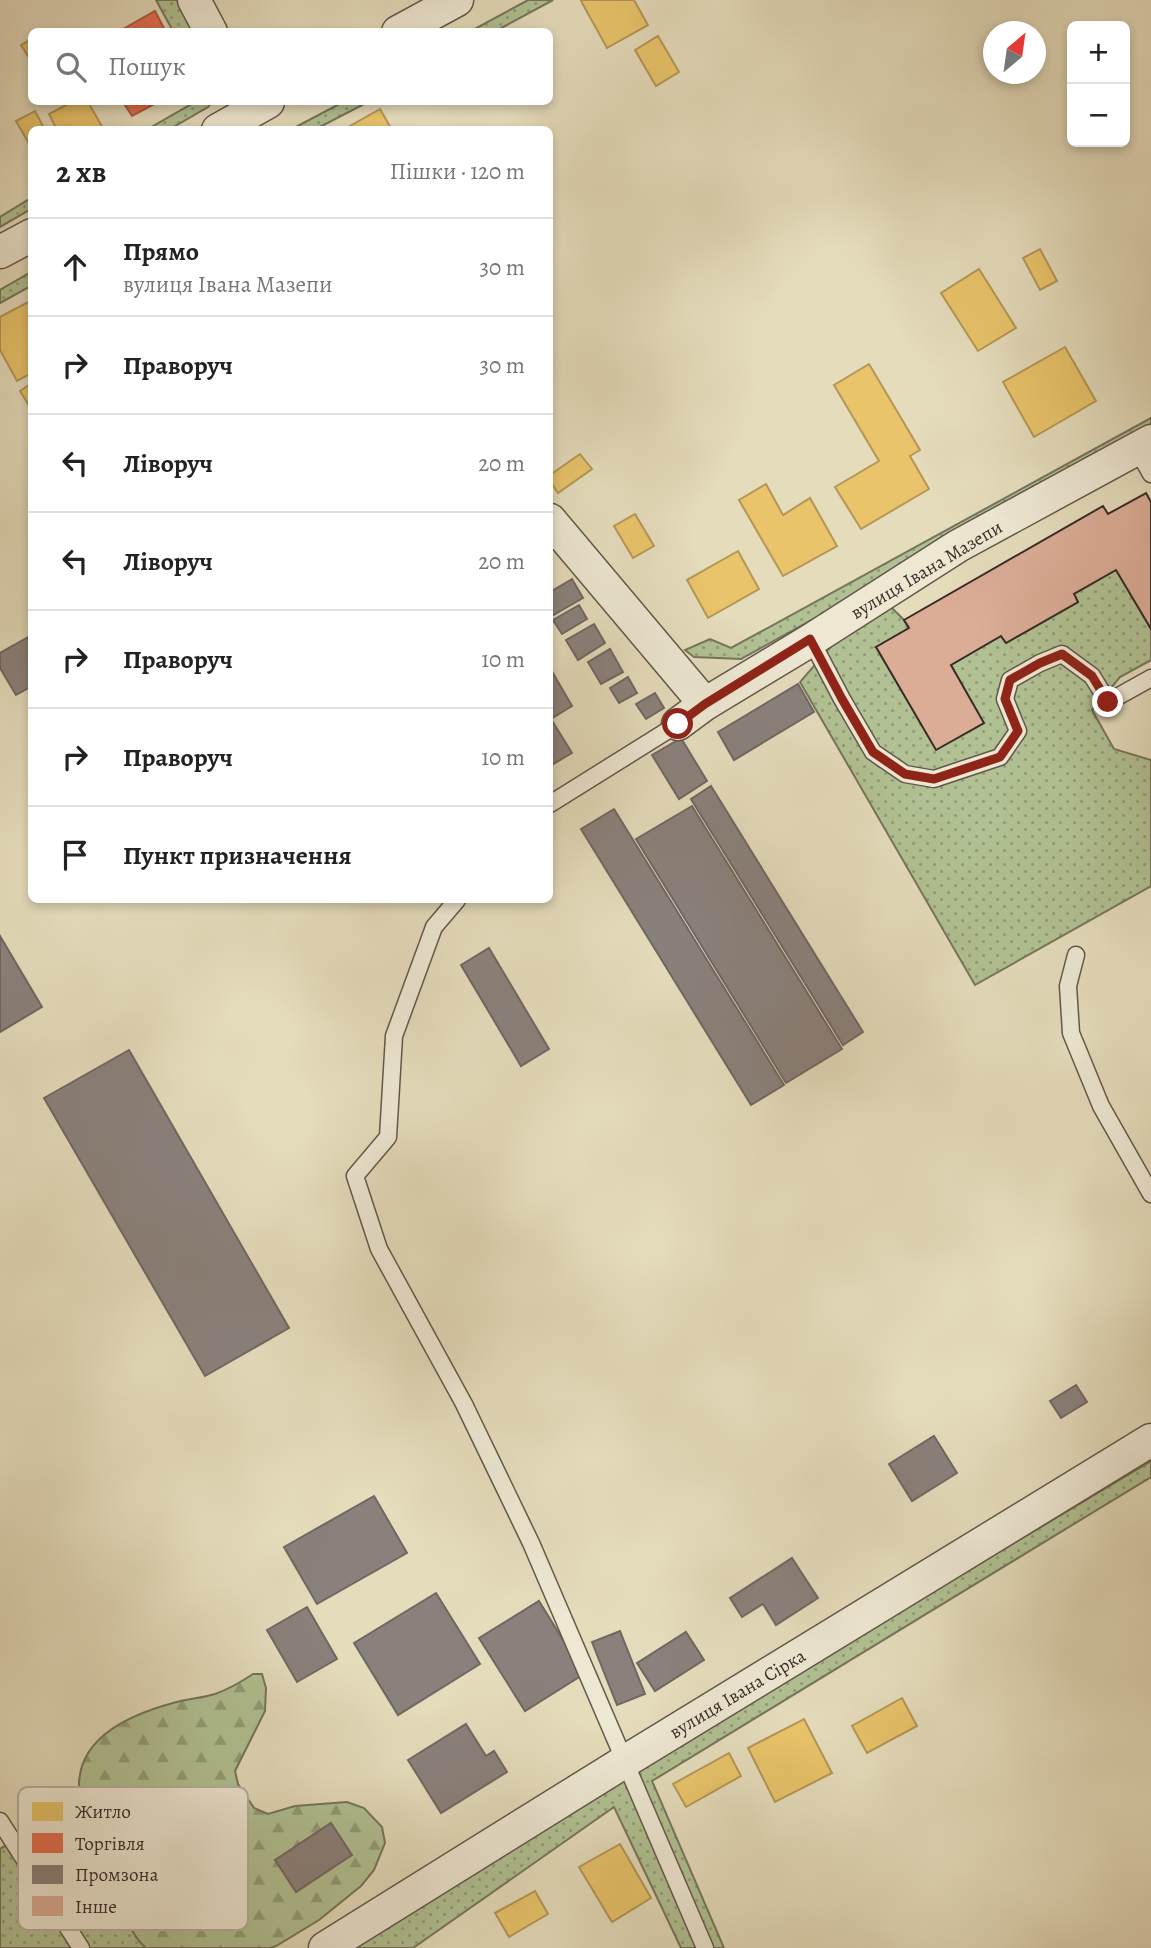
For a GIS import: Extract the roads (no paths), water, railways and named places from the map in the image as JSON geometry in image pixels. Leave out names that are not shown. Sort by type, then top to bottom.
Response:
[{"type":"street","points":[[194,0],[209,28]]},
{"type":"street","points":[[405,28],[457,0]]},
{"type":"street","points":[[224,126],[255,105]]},
{"type":"street","points":[[0,253],[28,237]]},
{"type":"street","name":"вулиця Івана Мазепи","points":[[678,724],[705,704],[958,546],[1146,455]]},
{"type":"street","points":[[553,524],[705,704]]},
{"type":"street","name":"вулиця Івана Сірка","points":[[324,1948],[1151,1440]]},
{"type":"lane","points":[[810,639],[873,752],[905,774],[934,779],[1000,757],[1018,731],[1005,699],[1010,680],[1040,663],[1062,654],[1092,676],[1108,702],[1151,678]]},
{"type":"lane","points":[[553,802],[678,724]]},
{"type":"lane","points":[[454,903],[434,927],[394,1036],[388,1137],[355,1176],[379,1249],[477,1429],[542,1568],[705,1948]]},
{"type":"lane","points":[[1076,955],[1068,986],[1071,1033],[1101,1106],[1151,1194]]},
{"type":"lane","points":[[0,1821],[18,1849]]},
{"type":"lane","points":[[70,1930],[81,1948]]}]
